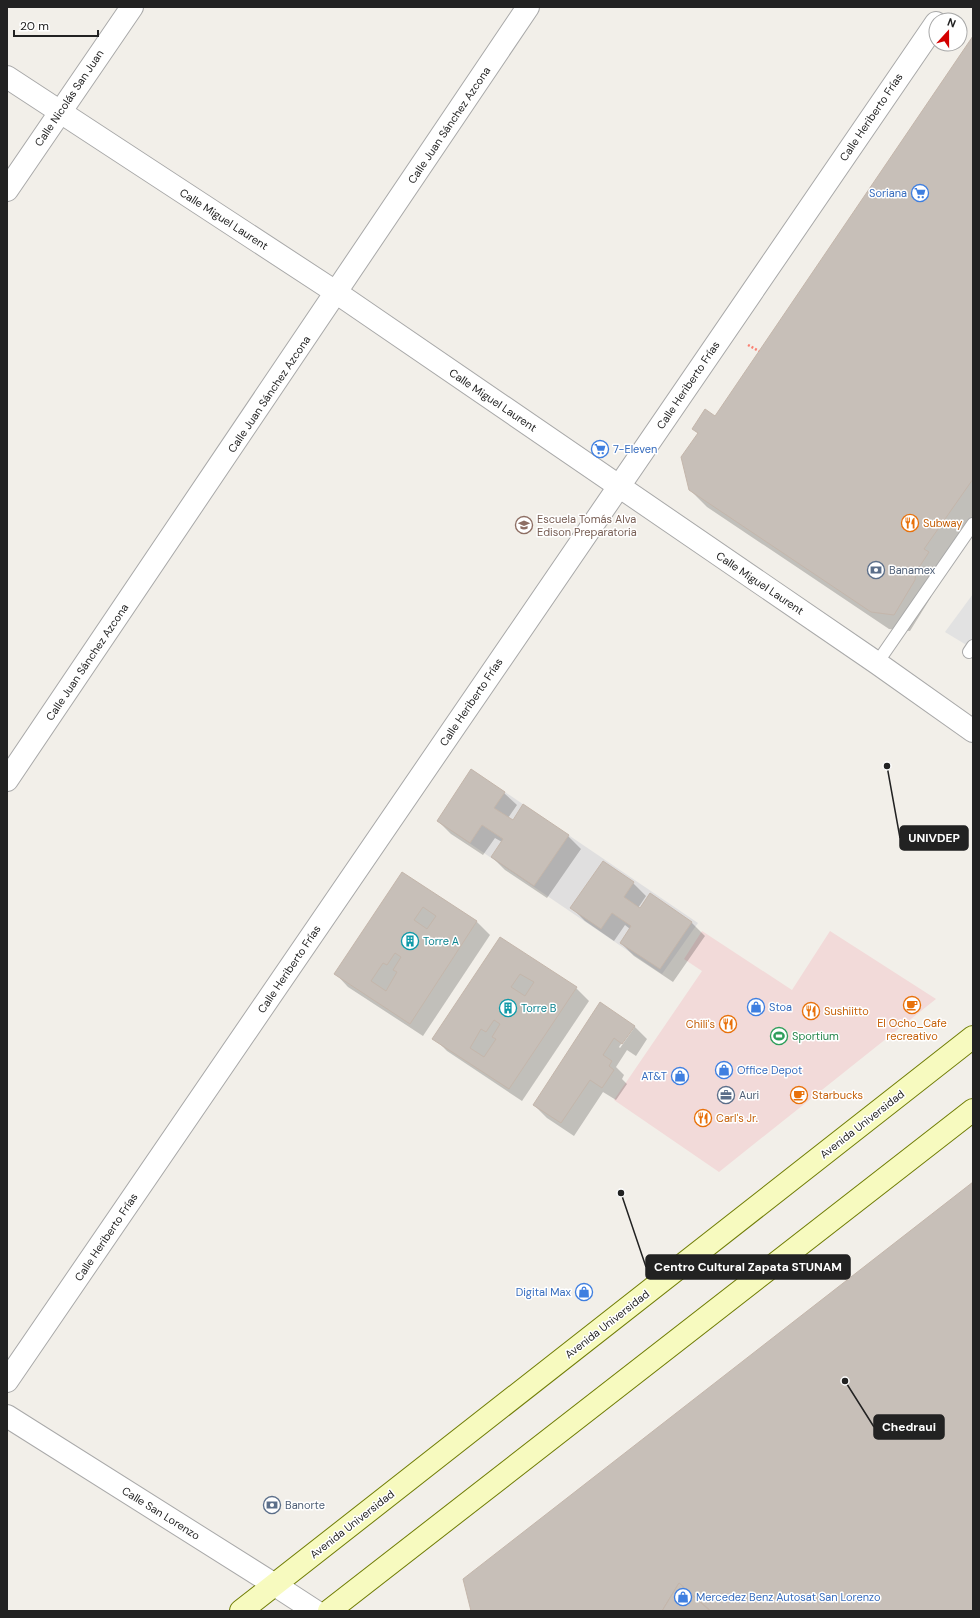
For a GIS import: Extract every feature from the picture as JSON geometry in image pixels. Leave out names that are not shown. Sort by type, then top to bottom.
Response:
[{"type":"main road","name":"Avenida Universidad","points":[[241,1611],[973,1038]]},
{"type":"main road","points":[[329,1611],[973,1110]]},
{"type":"street","name":"Calle Nicolás San Juan","points":[[7,190],[132,7]]},
{"type":"street","name":"Calle Juan Sánchez Azcona","points":[[7,780],[337,293],[528,7]]},
{"type":"street","name":"Calle Heriberto Frías","points":[[7,1381],[928,35]]},
{"type":"street","name":"Calle Miguel Laurent","points":[[7,77],[337,293],[877,662],[973,731]]},
{"type":"street","name":"Calle San Lorenzo","points":[[7,1416],[275,1584],[315,1611]]},
{"type":"lane","points":[[877,662],[973,524]]},
{"type":"shaded area","points":[[973,594],[973,649],[945,632]]},
{"type":"shaded area","points":[[471,769],[698,923],[662,974],[437,821]]},
{"type":"shaded area","points":[[702,931],[792,990],[830,931],[936,999],[719,1172],[614,1100],[702,971],[684,959]]},
{"type":"building","name":"Soriana","points":[[973,36],[973,479],[924,549],[929,552],[916,572],[915,580],[894,615],[871,612],[689,490],[681,457],[698,433],[692,429],[705,409],[715,416],[962,52],[968,52],[968,43]]},
{"type":"building","points":[[471,769],[505,792],[494,808],[513,820],[523,804],[569,835],[534,886],[491,857],[503,839],[482,825],[470,843],[437,821]]},
{"type":"building","points":[[603,861],[634,882],[624,897],[640,908],[650,893],[692,922],[660,969],[620,943],[631,926],[612,913],[601,929],[570,908]]},
{"type":"building","name":"Torre A","points":[[402,872],[477,921],[410,1024],[334,974]],"holes":[[[423,907],[436,916],[427,929],[414,920]],[[395,953],[401,957],[393,970],[397,972],[386,991],[371,981],[383,963],[387,965]]]},
{"type":"building","name":"Torre B","points":[[500,937],[577,987],[509,1089],[432,1039]],"holes":[[[520,974],[534,982],[525,996],[511,987]],[[494,1020],[500,1024],[492,1037],[496,1039],[484,1057],[470,1048],[481,1029],[486,1032]]]},
{"type":"building","points":[[600,1002],[635,1026],[622,1044],[614,1038],[603,1055],[612,1061],[609,1066],[614,1070],[602,1088],[590,1080],[561,1123],[533,1105]]},
{"type":"building","points":[[973,1182],[973,1611],[711,1611],[679,1583],[662,1611],[471,1611],[463,1579]]},
{"type":"building","name":"Mercedez Benz Autosat San Lorenzo","points":[[679,1583],[710,1611],[662,1611]]},
{"type":"place","name":"Soriana","points":[[920,193]]},
{"type":"place","name":"7-Eleven","points":[[600,449]]},
{"type":"place","name":"Subway","points":[[910,523]]},
{"type":"place","name":"Escuela Tomás Alva Edison Preparatoria","points":[[524,525]]},
{"type":"place","name":"Banamex","points":[[876,570]]},
{"type":"place","name":"UNIVDEP","points":[[887,766]]},
{"type":"place","name":"Torre A","points":[[410,941]]},
{"type":"place","name":"El Ocho_Cafe recreativo","points":[[912,1005]]},
{"type":"place","name":"Stoa","points":[[756,1007]]},
{"type":"place","name":"Torre B","points":[[508,1008]]},
{"type":"place","name":"Sushiitto","points":[[811,1011]]},
{"type":"place","name":"Chili's","points":[[728,1024]]},
{"type":"place","name":"Sportium","points":[[779,1036]]},
{"type":"place","name":"Office Depot","points":[[724,1070]]},
{"type":"place","name":"AT&T","points":[[680,1076]]},
{"type":"place","name":"Auri","points":[[726,1095]]},
{"type":"place","name":"Starbucks","points":[[799,1095]]},
{"type":"place","name":"Carl's Jr.","points":[[703,1118]]},
{"type":"place","name":"Centro Cultural Zapata STUNAM","points":[[621,1193]]},
{"type":"place","name":"Digital Max","points":[[584,1292]]},
{"type":"place","name":"Chedraui","points":[[845,1381]]},
{"type":"place","name":"Banorte","points":[[272,1505]]},
{"type":"place","name":"Mercedez Benz Autosat San Lorenzo","points":[[683,1597]]}]
